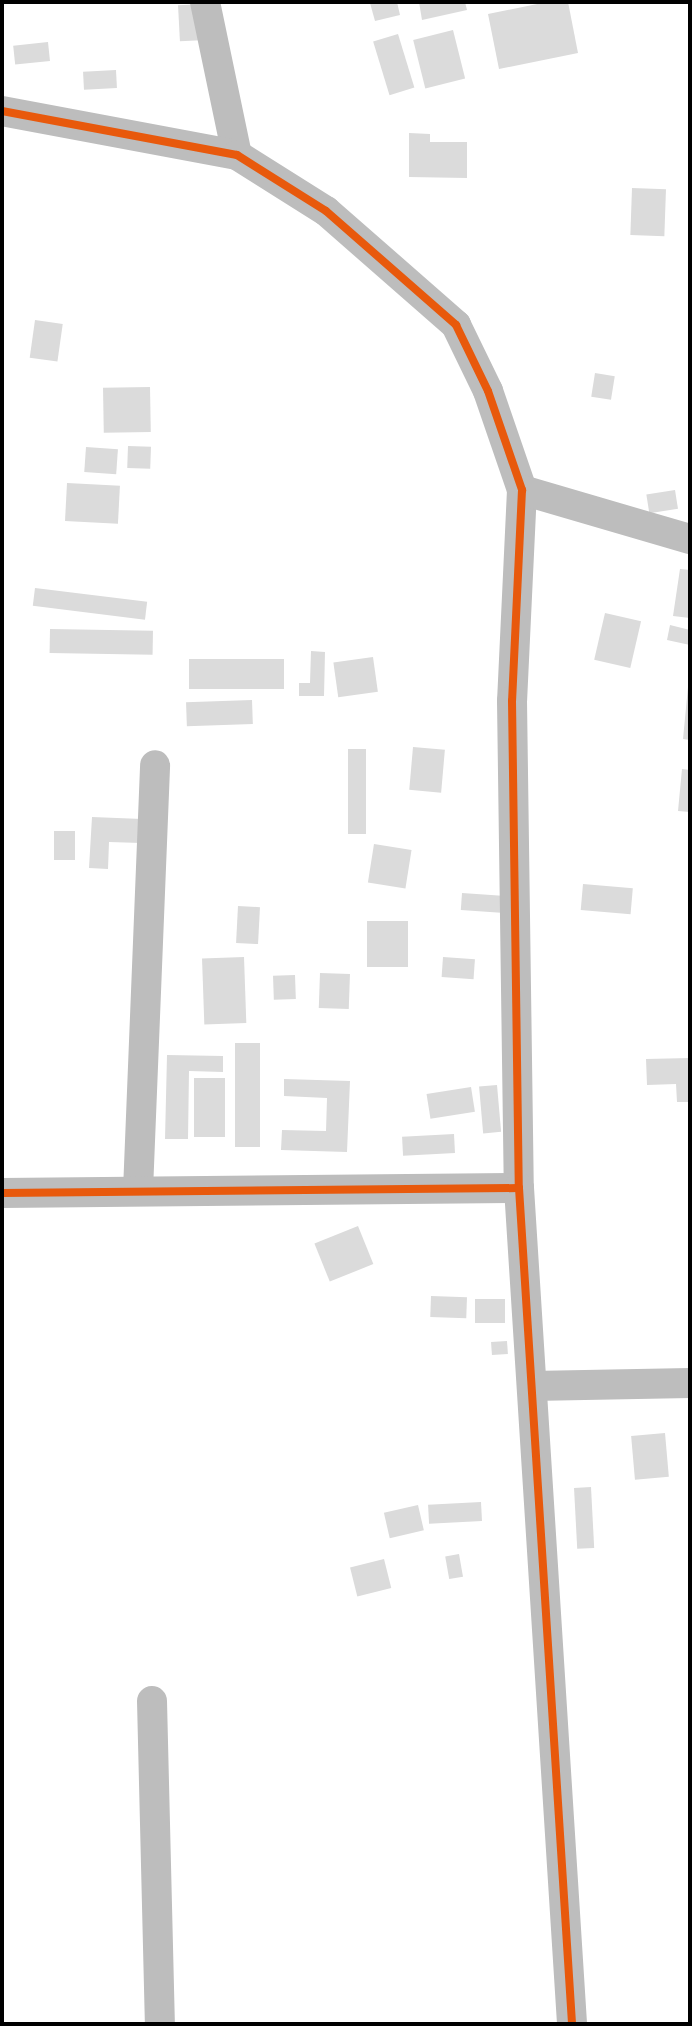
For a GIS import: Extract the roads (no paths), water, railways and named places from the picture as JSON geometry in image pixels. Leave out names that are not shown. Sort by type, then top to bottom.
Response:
[{"type":"street","points":[[205,2],[237,155]]},
{"type":"street","points":[[2,111],[237,155],[326,211],[456,325],[488,391],[522,490],[512,701],[519,1188],[572,2024]]},
{"type":"street","points":[[522,490],[690,539]]},
{"type":"street","points":[[138,1191],[155,765]]},
{"type":"street","points":[[2,1193],[519,1188]]},
{"type":"street","points":[[532,1386],[690,1383]]},
{"type":"street","points":[[152,1701],[160,2024]]}]
